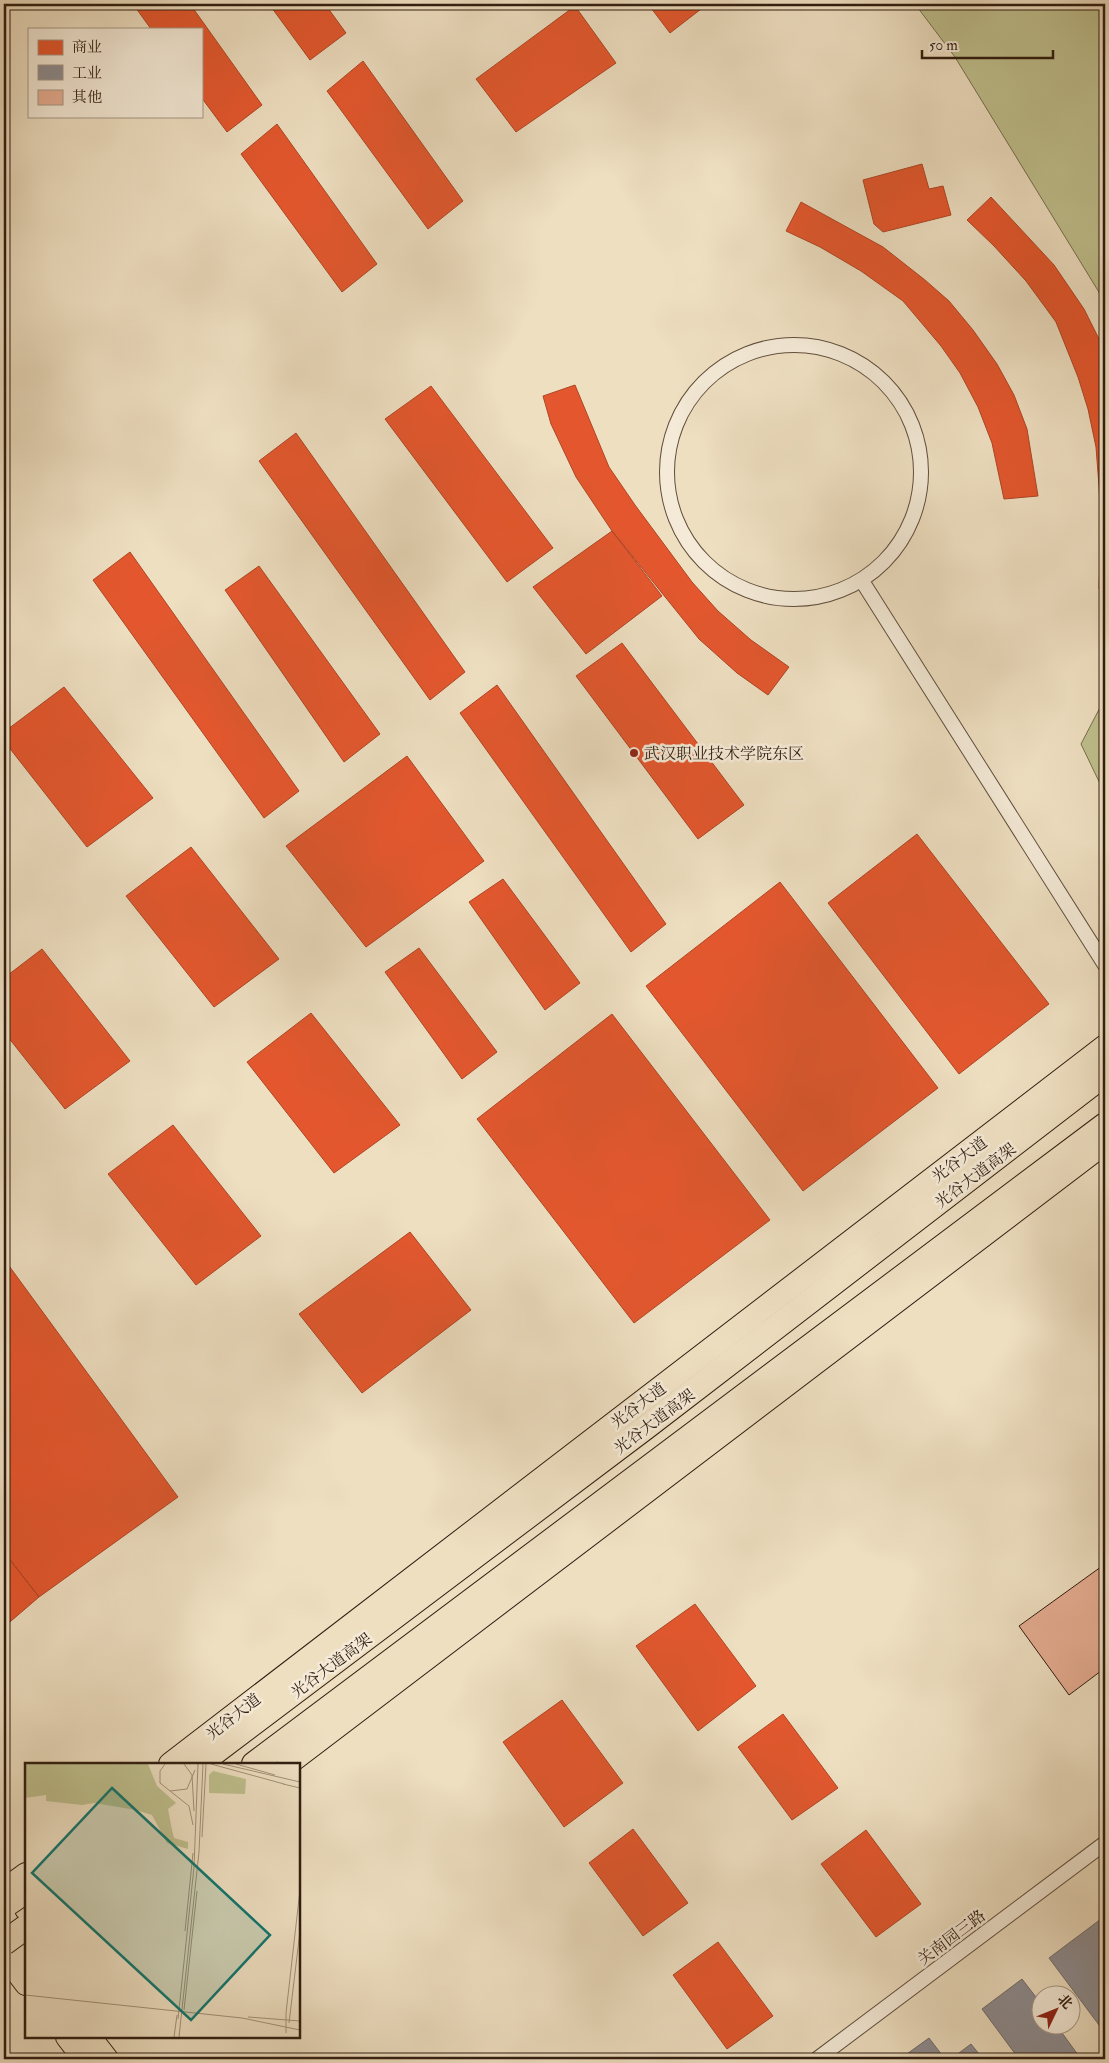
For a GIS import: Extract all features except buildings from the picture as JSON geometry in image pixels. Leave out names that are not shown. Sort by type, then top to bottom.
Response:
[{"type":"highway","name":"光谷大道高架","points":[[200,1763],[654,1422],[1105,1074]]},
{"type":"highway","name":"光谷大道高架","points":[[255,1763],[1105,1125]]},
{"type":"highway","points":[[4,1906],[25,1892]]},
{"type":"highway","points":[[14,1954],[25,1929]]},
{"type":"main road","name":"光谷大道","points":[[171,1763],[1105,1046]]},
{"type":"main road","points":[[289,1763],[1105,1143]]},
{"type":"main road","points":[[4,1890],[25,1875]]},
{"type":"main road","points":[[4,1917],[14,1954],[25,1982]]},
{"type":"main road","points":[[68,2038],[84,2059]]},
{"type":"main road","points":[[91,2038],[107,2059]]},
{"type":"street","points":[[798,344],[806,345],[838,352],[873,372],[901,402],[918,439],[922,480],[914,520],[893,555],[862,581],[821,598],[777,599],[734,586],[700,559],[676,521],[666,478],[671,434],[691,395],[720,367],[757,349],[798,344]]},
{"type":"street","points":[[862,581],[1105,965]]},
{"type":"street","name":"关南园三路","points":[[817,2059],[1105,1843]]},
{"type":"green space","points":[[915,4],[1105,4],[1105,302],[955,57]]},
{"type":"green space","points":[[1105,698],[1105,794],[1081,744]]},
{"type":"place","name":"武汉职业技术学院东区","points":[[634,753]]}]
